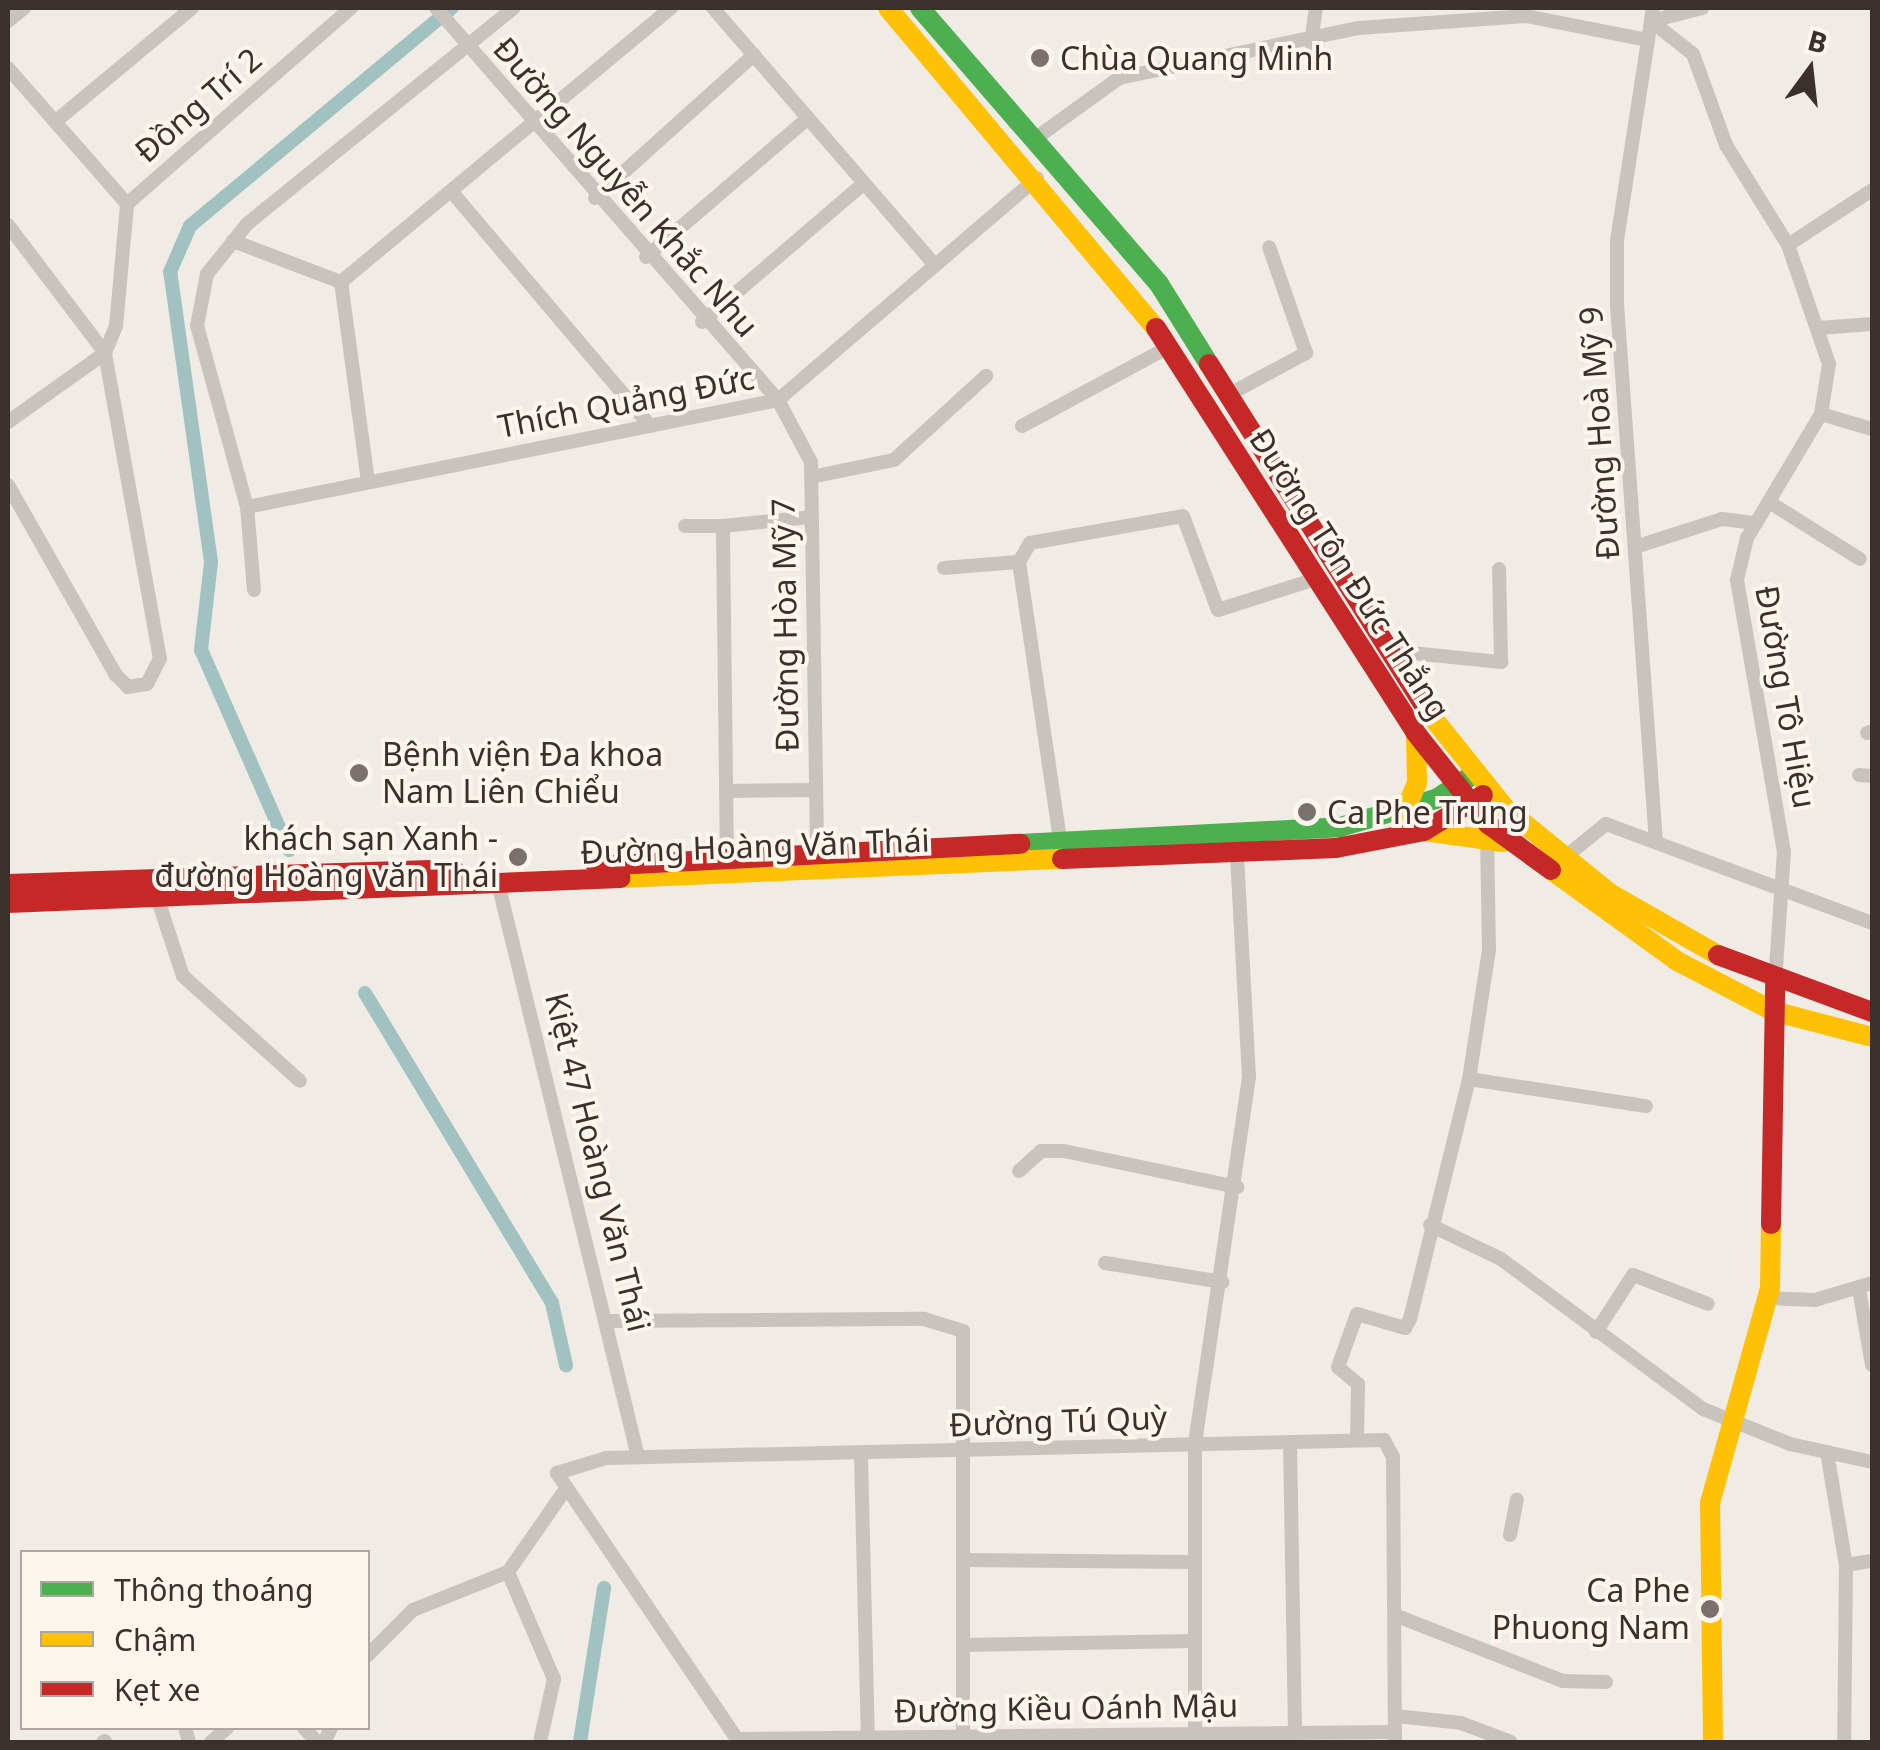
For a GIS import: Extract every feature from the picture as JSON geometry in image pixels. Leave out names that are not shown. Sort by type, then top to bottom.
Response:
[{"type":"main road","name":"Đường Tôn Đức Thắng","points":[[888,8],[1035,180],[1168,347],[1414,732],[1564,858],[1688,941],[1775,984],[1872,1012]]},
{"type":"main road","name":"Đường Tôn Đức Thắng","points":[[920,8],[1158,284],[1474,782],[1472,805],[1518,849],[1598,912],[1773,1012],[1872,1037]]},
{"type":"main road","points":[[1404,810],[1418,782],[1414,732]]},
{"type":"main road","name":"Đường Hoàng Văn Thái","points":[[8,903],[157,897],[376,879],[1060,848],[1340,827],[1404,810],[1474,782]]},
{"type":"main road","name":"Đường Hoàng Văn Thái","points":[[8,884],[376,879],[498,883],[1237,854],[1424,831],[1472,805]]},
{"type":"main road","points":[[1424,831],[1488,836],[1518,849]]},
{"type":"main road","points":[[1713,1742],[1709,1518],[1768,1298],[1775,984]]},
{"type":"street","points":[[8,21],[24,8]]},
{"type":"street","points":[[56,122],[192,8]]},
{"type":"street","name":"Đồng Trí 2","points":[[127,204],[351,8]]},
{"type":"street","name":"Đường Nguyễn Khắc Nhu","points":[[436,8],[702,322],[778,400]]},
{"type":"street","points":[[254,590],[247,508],[197,326],[198,295],[233,241],[463,41],[514,8]]},
{"type":"street","points":[[341,282],[671,8]]},
{"type":"street","points":[[713,8],[932,262]]},
{"type":"street","points":[[1311,43],[1316,8]]},
{"type":"street","points":[[1652,14],[1702,8]]},
{"type":"street","points":[[1032,142],[1118,78],[1311,43],[1360,28],[1472,13],[1526,16],[1647,40]]},
{"type":"street","name":"Đường Hoà Mỹ 9","points":[[1652,14],[1617,240],[1656,842]]},
{"type":"street","name":"Đường Tô Hiệu","points":[[1652,14],[1693,54],[1726,145],[1788,245],[1830,364],[1821,414],[1756,523],[1737,580],[1784,851],[1775,984]]},
{"type":"street","points":[[595,198],[754,55]]},
{"type":"street","points":[[8,68],[127,204],[116,326],[104,353],[8,422]]},
{"type":"street","points":[[646,257],[808,118]]},
{"type":"street","name":"Thích Quảng Đức","points":[[247,508],[778,400],[932,262],[1054,166]]},
{"type":"street","points":[[702,322],[864,183]]},
{"type":"street","points":[[1788,245],[1872,190]]},
{"type":"street","points":[[451,191],[650,426]]},
{"type":"street","points":[[8,225],[104,353],[159,648],[157,674],[128,687],[8,485]]},
{"type":"street","points":[[233,241],[341,282]]},
{"type":"street","points":[[1228,395],[1306,353],[1269,247]]},
{"type":"street","points":[[341,282],[368,482]]},
{"type":"street","points":[[1818,328],[1872,324]]},
{"type":"street","points":[[1022,426],[1168,347]]},
{"type":"street","points":[[811,477],[894,460],[986,376]]},
{"type":"street","name":"Đường Hòa Mỹ 7","points":[[778,400],[811,477],[817,858]]},
{"type":"street","points":[[1821,414],[1872,429]]},
{"type":"street","points":[[1769,502],[1860,559]]},
{"type":"street","points":[[1060,848],[1019,562],[1030,544],[1183,516],[1218,610],[1316,579]]},
{"type":"street","points":[[684,526],[811,517]]},
{"type":"street","points":[[1635,547],[1722,519],[1756,523]]},
{"type":"street","points":[[723,526],[727,862]]},
{"type":"street","points":[[944,568],[1019,562]]},
{"type":"street","points":[[1390,651],[1501,662],[1499,569]]},
{"type":"street","name":"Đường Hoàng Văn Thái","points":[[726,791],[816,790]]},
{"type":"street","points":[[1564,858],[1606,824],[1872,922]]},
{"type":"street","points":[[1395,1730],[1394,1457],[1384,1440],[1357,1438],[1358,1384],[1338,1370],[1348,1328],[1360,1313],[1404,1328],[1410,1319],[1469,1078],[1489,950],[1488,836]]},
{"type":"street","points":[[1195,1738],[1195,1443],[1238,1187],[1249,1076],[1237,854]]},
{"type":"street","name":"Kiệt 47 Hoàng Văn Thái","points":[[498,883],[610,1320],[638,1457]]},
{"type":"street","points":[[157,897],[183,976],[300,1081]]},
{"type":"street","points":[[1469,1078],[1646,1106]]},
{"type":"street","points":[[1019,1171],[1046,1150],[1238,1187]]},
{"type":"street","points":[[1430,1225],[1500,1259],[1703,1409],[1827,1452],[1872,1462]]},
{"type":"street","points":[[1105,1263],[1222,1282]]},
{"type":"street","points":[[1596,1332],[1633,1274],[1708,1304]]},
{"type":"street","points":[[1768,1298],[1866,1286],[1872,1365]]},
{"type":"street","points":[[610,1320],[946,1320],[969,1351],[962,1452],[963,1740]]},
{"type":"street","name":"Đường Tú Quỳ","points":[[566,1487],[557,1473],[638,1457],[861,1456],[1357,1438]]},
{"type":"street","points":[[1290,1443],[1295,1733]]},
{"type":"street","points":[[1827,1452],[1846,1566],[1844,1742]]},
{"type":"street","points":[[861,1456],[868,1738]]},
{"type":"street","points":[[370,1652],[413,1610],[508,1572],[566,1487],[738,1741]]},
{"type":"street","points":[[1510,1536],[1517,1500]]},
{"type":"street","points":[[963,1560],[1194,1562]]},
{"type":"street","points":[[1846,1566],[1872,1561]]},
{"type":"street","points":[[508,1572],[554,1679],[540,1742]]},
{"type":"street","points":[[1397,1616],[1563,1680],[1606,1682]]},
{"type":"street","points":[[963,1645],[1194,1641]]},
{"type":"street","name":"Đường Kiều Oánh Mậu","points":[[738,1741],[1195,1738],[1395,1730],[1462,1723],[1510,1742]]},
{"type":"waterway","points":[[289,850],[201,650],[211,562],[170,272],[190,226],[452,8]]},
{"type":"waterway","points":[[365,993],[552,1303],[566,1365]]},
{"type":"waterway","points":[[580,1742],[604,1588]]},
{"type":"traffic: fast","points":[[920,8],[1159,284],[1209,364]]},
{"type":"traffic: fast","points":[[1020,844],[1340,827],[1436,799],[1471,776]]},
{"type":"traffic: slow","points":[[888,8],[1156,328]]},
{"type":"traffic: slow","points":[[1429,713],[1505,808],[1611,894],[1718,955]]},
{"type":"traffic: slow","points":[[1405,811],[1417,783],[1416,737]]},
{"type":"traffic: slow","points":[[1424,831],[1503,842]]},
{"type":"traffic: slow","points":[[620,878],[1062,859]]},
{"type":"traffic: slow","points":[[1551,870],[1677,961],[1773,1011],[1872,1037]]},
{"type":"traffic: slow","points":[[1713,1742],[1710,1503],[1770,1288],[1771,1224]]},
{"type":"traffic: jam","points":[[1156,328],[1415,732],[1488,824],[1551,870]]},
{"type":"traffic: jam","points":[[1209,364],[1429,713]]},
{"type":"traffic: jam","points":[[1062,859],[1336,848],[1424,831],[1483,795]]},
{"type":"traffic: jam","points":[[596,866],[1020,844]]},
{"type":"traffic: jam","points":[[8,884],[454,869]]},
{"type":"traffic: jam","points":[[8,903],[620,878]]},
{"type":"traffic: jam","points":[[1718,955],[1872,1012]]},
{"type":"traffic: jam","points":[[1771,1224],[1775,983]]},
{"type":"place","name":"Chùa Quang Minh","points":[[1040,58]]},
{"type":"place","name":"Bệnh viện Đa khoa Nam Liên Chiểu","points":[[359,773]]},
{"type":"place","name":"Ca Phe Trung","points":[[1307,812]]},
{"type":"place","name":"khách sạn Xanh - đường Hoàng văn Thái","points":[[518,857]]},
{"type":"place","name":"Ca Phe Phuong Nam","points":[[1710,1609]]}]
